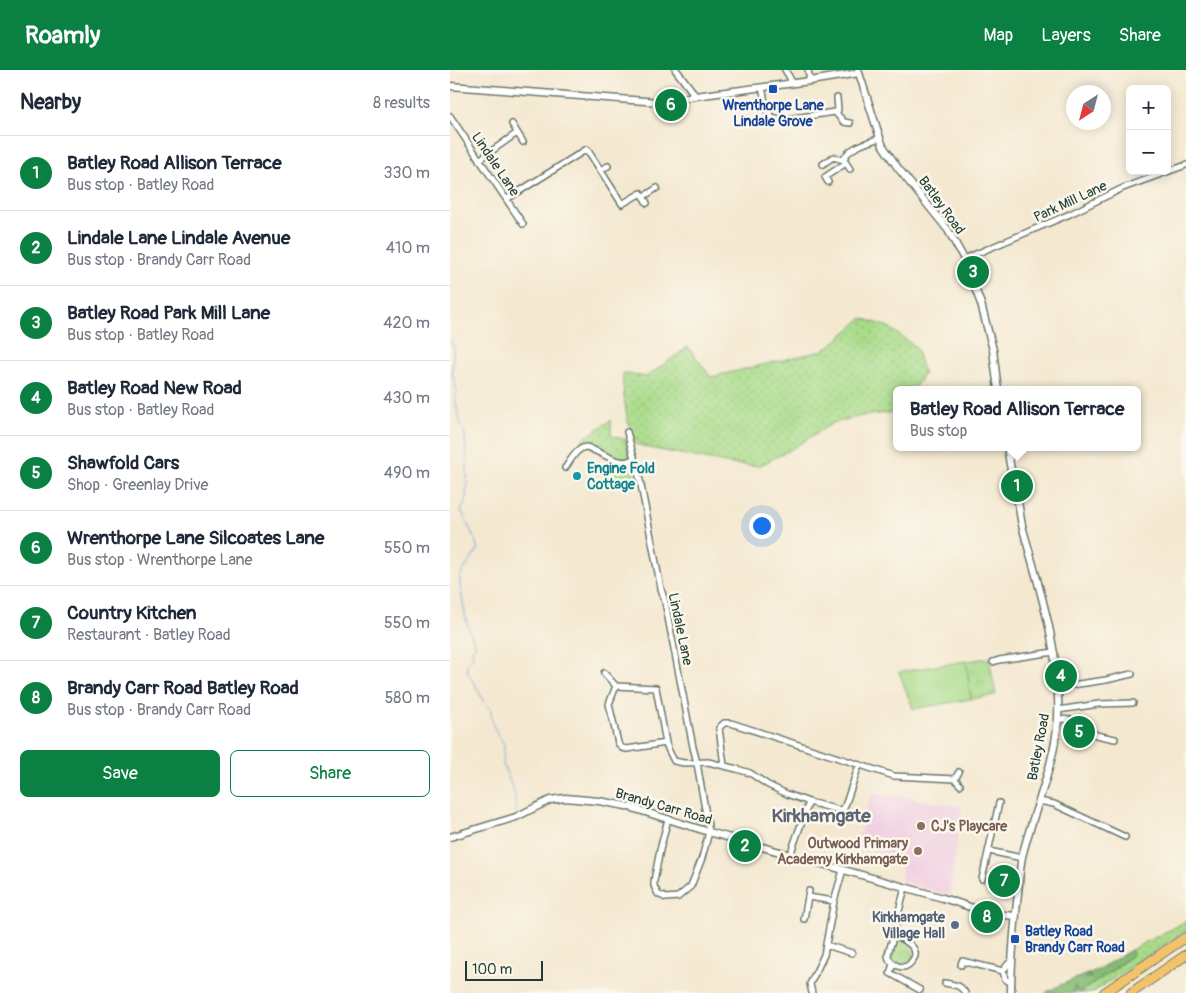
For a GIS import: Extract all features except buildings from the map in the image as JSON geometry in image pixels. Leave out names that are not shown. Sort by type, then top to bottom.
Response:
[{"type":"highway","points":[[1104,993],[1186,937]]},
{"type":"highway","points":[[1131,993],[1186,955]]},
{"type":"street","points":[[676,70],[695,96]]},
{"type":"street","points":[[785,70],[791,84]]},
{"type":"street","points":[[808,70],[810,81]]},
{"type":"street","points":[[450,86],[638,102],[658,102],[791,84],[859,71]]},
{"type":"street","name":"Batley Road","points":[[859,71],[883,146],[898,168],[948,230],[964,260],[981,304],[993,350],[998,386]]},
{"type":"street","points":[[762,87],[767,112],[775,118],[787,119],[836,113]]},
{"type":"street","points":[[836,113],[838,110],[838,98]]},
{"type":"street","points":[[836,113],[844,122],[850,123]]},
{"type":"street","name":"Lindale Lane","points":[[450,116],[523,224]]},
{"type":"street","points":[[512,124],[523,142]]},
{"type":"street","points":[[479,160],[517,133]]},
{"type":"street","points":[[844,163],[844,156],[847,153],[858,146],[880,138]]},
{"type":"street","points":[[506,199],[587,149],[622,204],[641,193],[647,203]]},
{"type":"street","points":[[823,164],[834,157],[850,169]]},
{"type":"street","points":[[828,182],[825,177],[844,163]]},
{"type":"street","name":"Park Mill Lane","points":[[964,260],[1070,214],[1123,188],[1186,165]]},
{"type":"street","points":[[600,170],[608,166]]},
{"type":"street","points":[[643,197],[658,188]]},
{"type":"street","name":"Lindale Lane","points":[[627,432],[642,485],[709,832]]},
{"type":"street","points":[[565,468],[578,450],[583,447],[588,447],[615,460],[624,462],[632,460],[634,456]]},
{"type":"street","name":"Batley Road","points":[[1007,451],[1022,527],[1035,568],[1054,652],[1058,687],[1058,719],[1054,744],[1048,772],[1022,858],[1010,993]]},
{"type":"street","points":[[993,662],[1054,652]]},
{"type":"street","points":[[604,673],[616,686],[656,688],[666,743],[674,761],[708,762],[724,765],[750,773],[768,785],[788,794],[838,810],[844,808],[859,765]]},
{"type":"street","points":[[1058,687],[1132,674]]},
{"type":"street","points":[[616,686],[609,704],[618,743],[622,748],[627,749],[666,743]]},
{"type":"street","points":[[1058,710],[1099,704],[1132,703]]},
{"type":"street","points":[[1058,719],[1078,722],[1096,735],[1115,740]]},
{"type":"street","points":[[724,765],[720,728],[724,723],[732,722],[894,776],[955,779],[960,785]]},
{"type":"street","points":[[1108,738],[1109,732]]},
{"type":"street","points":[[955,779],[959,772]]},
{"type":"street","name":"Brandy Carr Road","points":[[450,837],[516,817],[550,800],[565,798],[591,799],[668,819],[943,898],[992,914],[1016,916]]},
{"type":"street","points":[[1039,801],[1054,804],[1125,837]]},
{"type":"street","points":[[790,855],[810,802]]},
{"type":"street","points":[[982,879],[999,803]]},
{"type":"street","points":[[668,819],[654,881],[657,891],[663,898],[678,897],[691,886],[709,832]]},
{"type":"street","points":[[989,851],[1022,858]]},
{"type":"street","points":[[812,993],[810,984],[824,955],[834,901],[843,870]]},
{"type":"street","points":[[893,934],[911,944],[914,948],[915,954],[912,962],[907,966],[896,966],[888,955],[893,934],[905,888]]},
{"type":"street","points":[[804,919],[809,894],[834,901]]},
{"type":"street","points":[[826,945],[852,952],[850,960]]},
{"type":"street","points":[[961,965],[962,961],[1003,971]]},
{"type":"street","points":[[1011,983],[1005,979],[1003,971],[1012,962]]},
{"type":"street","points":[[893,964],[890,973],[920,990]]},
{"type":"street","points":[[945,983],[960,986],[965,993]]},
{"type":"shaded area","name":"Outwood Primary Academy Kirkhamgate","points":[[871,794],[900,796],[962,807],[949,895],[901,882],[903,858],[857,844]]},
{"type":"green space","points":[[862,318],[889,327],[916,347],[924,374],[916,386],[893,386],[893,412],[862,416],[833,423],[790,450],[759,466],[731,464],[636,444],[630,429],[626,410],[623,373],[646,377],[688,347],[711,377],[821,351],[831,345]]},
{"type":"green space","points":[[611,420],[611,435],[626,440],[629,457],[621,459],[607,455],[582,441]]},
{"type":"green space","points":[[614,463],[622,465],[632,463],[635,480],[620,482],[610,479]]},
{"type":"green space","points":[[989,658],[996,695],[971,699],[966,661]]},
{"type":"green space","points":[[966,661],[971,699],[913,709],[899,672]]},
{"type":"green space","points":[[1186,921],[1186,930],[1092,993],[1078,993],[1127,959],[1133,954],[1131,950]]},
{"type":"green space","points":[[898,939],[911,947],[913,952],[912,959],[903,964],[896,963],[890,956],[893,943]]},
{"type":"green space","points":[[1131,950],[1133,954],[1102,978],[1078,993],[1045,993],[1097,970]]},
{"type":"waterway","points":[[450,341],[454,347],[452,371],[457,392],[455,399],[462,426]]},
{"type":"waterway","points":[[464,430],[467,486],[461,510],[474,538]]},
{"type":"waterway","points":[[475,540],[477,551],[460,578],[467,624],[475,644],[472,650],[473,657],[467,664],[467,672],[482,699],[491,710],[494,728],[504,744],[503,764],[515,795],[516,811]]},
{"type":"place","name":"Wrenthorpe Lane Lindale Grove","points":[[773,89]]},
{"type":"place","name":"Wrenthorpe Lane Silcoates Lane","points":[[671,105]]},
{"type":"place","name":"Batley Road Park Mill Lane","points":[[973,272]]},
{"type":"place","name":"Engine Fold Cottage","points":[[577,476]]},
{"type":"place","name":"Batley Road Allison Terrace","points":[[1017,486]]},
{"type":"place","name":"Batley Road New Road","points":[[1061,676]]},
{"type":"place","name":"Shawfold Cars","points":[[1079,732]]},
{"type":"place","name":"CJ's Playcare","points":[[921,826]]},
{"type":"place","name":"Lindale Lane Lindale Avenue","points":[[745,846]]},
{"type":"place","name":"Outwood Primary Academy Kirkhamgate","points":[[918,851]]},
{"type":"place","name":"Country Kitchen","points":[[1004,881]]},
{"type":"place","name":"Brandy Carr Road Batley Road","points":[[987,917]]},
{"type":"place","name":"Kirkhamgate Village Hall","points":[[955,925]]},
{"type":"place","name":"Batley Road Brandy Carr Road","points":[[1015,939]]},
{"type":"district","name":"Kirkhamgate","points":[[821,815]]}]
